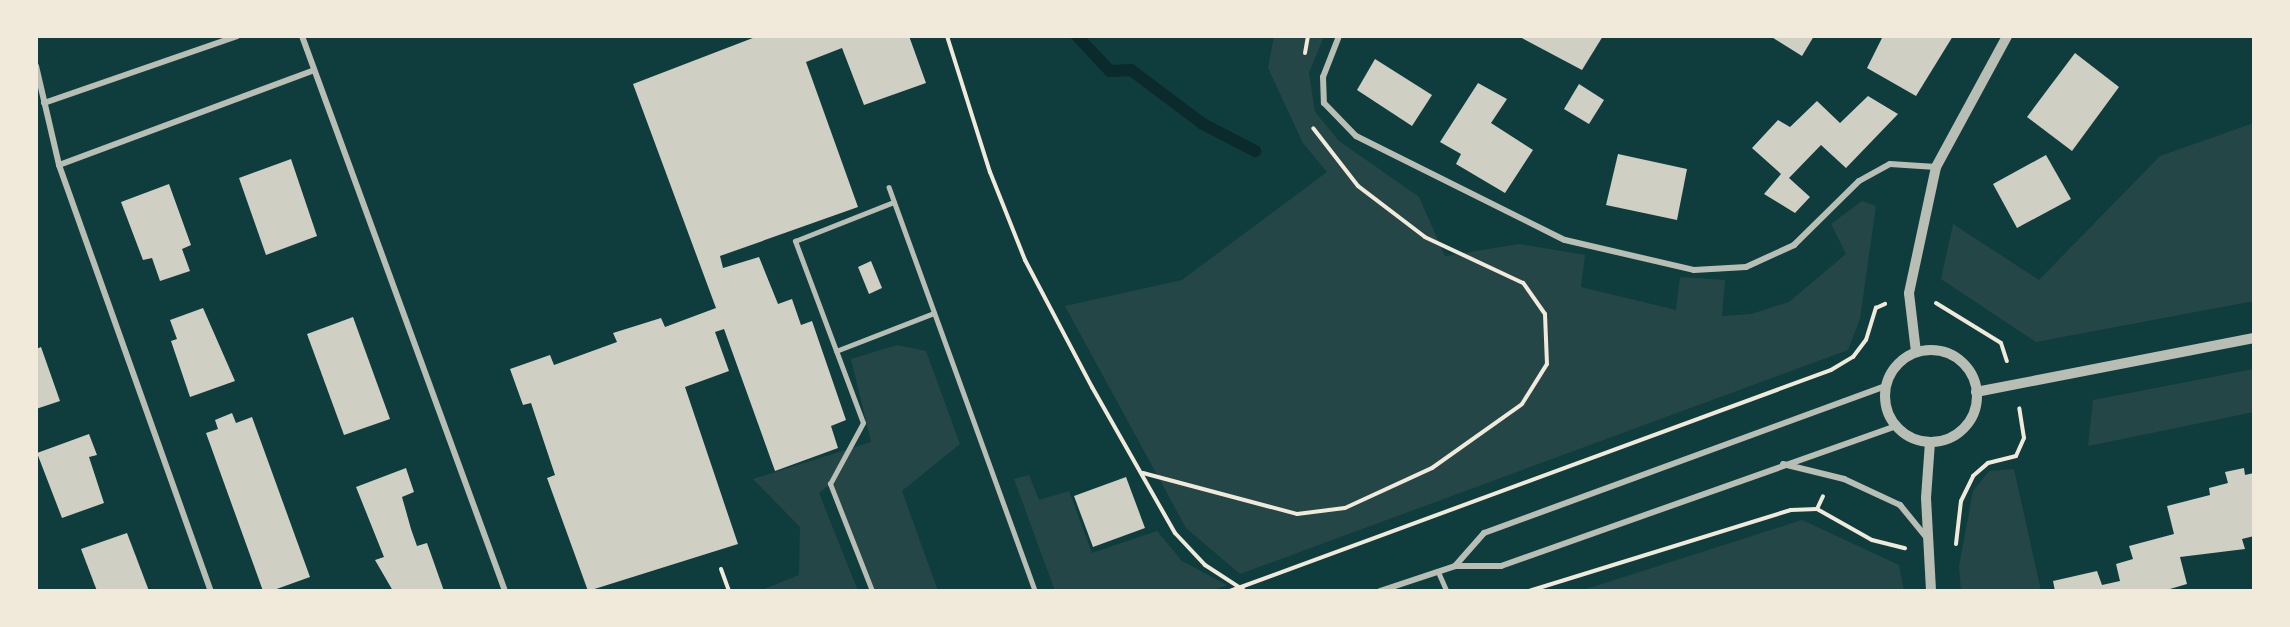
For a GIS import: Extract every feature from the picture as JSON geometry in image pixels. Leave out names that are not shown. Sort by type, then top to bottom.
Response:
[{"type":"street","points":[[44,103],[237,36]]},
{"type":"street","points":[[302,36],[505,591]]},
{"type":"street","points":[[1339,36],[1323,76],[1324,103],[1356,136],[1565,240],[1694,270],[1746,267],[1794,245],[1859,181],[1890,164],[1936,166]]},
{"type":"street","points":[[1916,352],[1909,292],[1936,166],[2007,36]]},
{"type":"street","points":[[36,66],[59,165],[211,591]]},
{"type":"street","points":[[59,165],[314,70]]},
{"type":"street","points":[[1976,392],[2254,338]]},
{"type":"street","points":[[1916,352],[1956,357],[1973,378],[1976,392],[1975,407],[1959,432],[1930,442],[1896,426],[1888,414],[1886,386],[1892,371],[1916,352]]},
{"type":"street","points":[[1455,566],[1485,533],[1886,386]]},
{"type":"street","points":[[1380,591],[1455,566],[1501,566],[1783,463],[1896,426]]},
{"type":"street","points":[[1930,442],[1928,539],[1931,591]]},
{"type":"street","points":[[1783,463],[1844,479],[1899,505],[1928,539]]},
{"type":"lane","points":[[889,187],[1035,591]]},
{"type":"lane","points":[[872,591],[831,484],[863,423],[795,241],[894,202]]},
{"type":"lane","points":[[836,351],[934,313]]},
{"type":"lane","points":[[1438,572],[1448,591]]},
{"type":"path","points":[[947,36],[990,172],[1025,260],[1175,533],[1205,565],[1245,591]]},
{"type":"path","points":[[1304,57],[1308,36]]},
{"type":"path","points":[[1143,473],[1297,514],[1345,508],[1432,468],[1522,404],[1547,364],[1545,314],[1523,283],[1425,237],[1358,186],[1307,121]]},
{"type":"path","points":[[1230,591],[1831,370],[1853,357],[1866,340],[1876,308],[1909,292]]},
{"type":"path","points":[[721,569],[729,591]]},
{"type":"shaded area","points":[[1274,36],[1324,36],[1309,73],[1315,112],[1339,141],[1419,197],[1445,256],[1519,244],[1585,255],[1581,287],[1676,310],[1680,277],[1725,280],[1722,316],[1751,314],[1789,302],[1846,254],[1831,224],[1862,201],[1876,206],[1860,319],[1848,350],[1240,574],[1186,528],[1065,306],[1182,280],[1327,172],[1303,143],[1268,68]]},
{"type":"shaded area","points":[[2254,123],[2254,301],[2036,342],[1941,279],[1953,224],[2039,280],[2160,156]]},
{"type":"shaded area","points":[[897,345],[926,351],[960,444],[902,491],[938,591],[872,591],[830,484],[819,493],[858,591],[759,591],[799,575],[800,527],[753,479],[871,442],[851,359]]},
{"type":"shaded area","points":[[2254,369],[2254,412],[2088,446],[2093,400]]},
{"type":"shaded area","points":[[2014,469],[2041,591],[1961,591],[1959,566],[1973,491],[1989,471]]},
{"type":"shaded area","points":[[1029,475],[1039,500],[1069,491],[1092,553],[1157,531],[1182,561],[1227,585],[1211,591],[1055,591],[1014,479]]},
{"type":"shaded area","points":[[1802,520],[1899,565],[1904,591],[1580,591]]},
{"type":"building","points":[[758,36],[909,36],[926,83],[864,105],[842,48],[806,62],[858,207],[720,256],[723,268],[759,257],[778,304],[792,299],[801,325],[812,321],[846,420],[831,426],[838,448],[775,471],[724,329],[715,332],[729,371],[685,387],[738,544],[588,591],[547,478],[555,475],[531,403],[523,405],[510,369],[550,355],[554,365],[617,342],[613,333],[661,318],[665,327],[716,308],[633,84]]},
{"type":"building","points":[[1518,36],[1603,36],[1582,70]]},
{"type":"building","points":[[1770,36],[1814,36],[1802,56]]},
{"type":"building","points":[[1883,36],[1953,36],[1916,96],[1867,68]]},
{"type":"building","points":[[2075,53],[2119,87],[2072,151],[2027,117]]},
{"type":"building","points":[[1375,59],[1432,95],[1412,126],[1357,90]]},
{"type":"building","points":[[1478,83],[1507,99],[1491,123],[1533,150],[1505,193],[1456,164],[1461,154],[1440,142]]},
{"type":"building","points":[[1579,84],[1604,100],[1589,124],[1564,109]]},
{"type":"building","points":[[1868,96],[1898,114],[1846,168],[1821,145],[1789,178],[1810,197],[1795,213],[1764,194],[1781,174],[1752,148],[1778,120],[1790,127],[1817,101],[1840,123]]},
{"type":"building","points":[[1618,154],[1687,169],[1677,220],[1606,205]]},
{"type":"building","points":[[2046,155],[2071,199],[2017,228],[1993,184]]},
{"type":"building","points":[[291,159],[317,236],[266,255],[239,178]]},
{"type":"building","points":[[169,184],[191,245],[182,249],[190,271],[160,281],[152,258],[143,260],[121,202]]},
{"type":"building","points":[[871,261],[882,288],[869,294],[858,267]]},
{"type":"building","points":[[203,308],[235,381],[190,397],[171,341],[177,339],[170,320]]},
{"type":"building","points":[[353,317],[390,419],[344,435],[307,334]]},
{"type":"building","points":[[41,347],[60,401],[36,409],[36,349]]},
{"type":"building","points":[[232,413],[236,423],[252,417],[310,577],[271,591],[263,591],[206,433],[218,429],[215,420]]},
{"type":"building","points":[[89,434],[97,455],[89,457],[104,503],[62,518],[37,453]]},
{"type":"building","points":[[406,468],[414,492],[402,497],[411,529],[417,546],[427,543],[444,591],[393,591],[375,560],[384,557],[356,487]]},
{"type":"building","points":[[2244,468],[2245,475],[2254,473],[2254,536],[2242,539],[2245,549],[2180,557],[2187,584],[2163,591],[2055,591],[2053,581],[2097,571],[2102,585],[2120,581],[2116,564],[2133,559],[2129,546],[2174,534],[2167,506],[2210,495],[2209,488],[2228,483],[2225,472]]},
{"type":"building","points":[[1126,477],[1145,528],[1093,547],[1074,496]]},
{"type":"building","points":[[127,533],[149,591],[97,591],[81,549]]},
{"type":"waterway","points":[[1077,36],[1110,71],[1131,70],[1203,124],[1255,151]]}]
